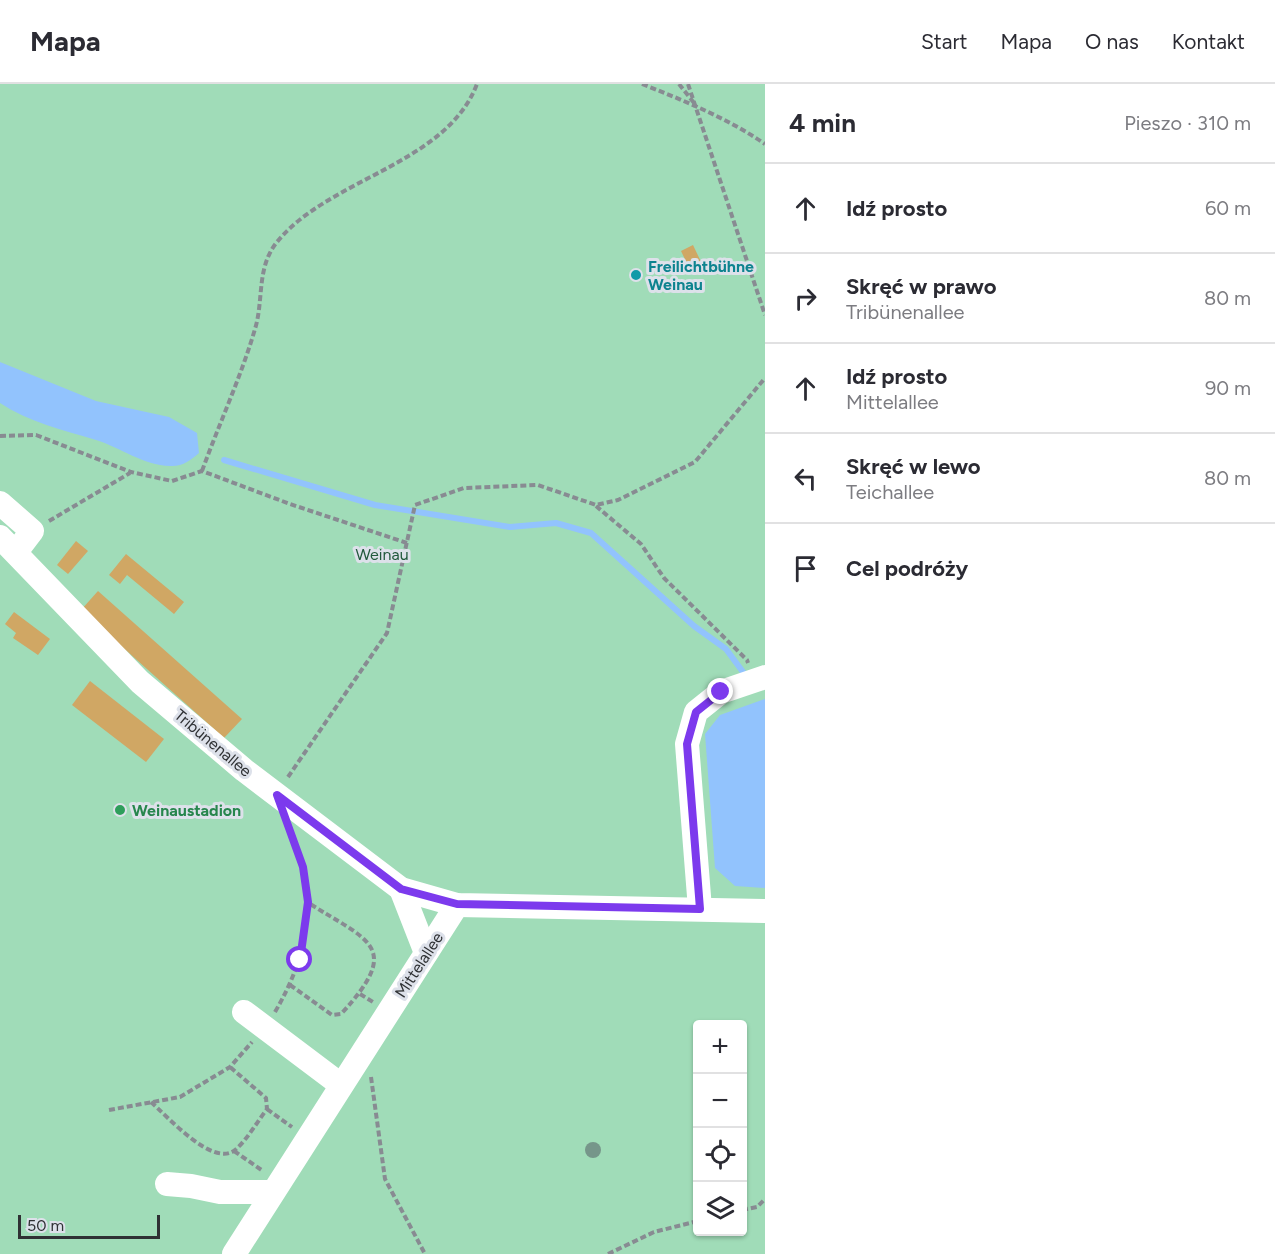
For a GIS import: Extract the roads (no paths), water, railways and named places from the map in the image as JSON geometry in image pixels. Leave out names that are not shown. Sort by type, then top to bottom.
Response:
[{"type":"street","points":[[0,503],[32,531],[8,545]]},
{"type":"street","name":"Tribünenallee","points":[[8,545],[87,630],[140,682],[277,795],[401,889],[457,904]]},
{"type":"street","points":[[700,909],[687,744],[696,712],[721,692],[758,679]]},
{"type":"street","points":[[401,889],[426,953]]},
{"type":"street","points":[[457,904],[765,910]]},
{"type":"street","name":"Mittelallee","points":[[234,1254],[457,904]]},
{"type":"street","points":[[244,1012],[341,1085]]},
{"type":"street","points":[[166,1184],[220,1192],[276,1187]]},
{"type":"water","points":[[0,362],[96,401],[169,417],[197,433],[199,453],[178,465],[151,463],[105,443],[46,425],[11,410],[0,403]]},
{"type":"water","points":[[765,699],[765,888],[735,886],[715,868],[705,734],[720,715]]},
{"type":"waterway","points":[[224,460],[375,505],[510,527],[556,523],[591,533],[694,626],[726,649],[743,672]]},
{"type":"place","name":"Freilichtbühne Weinau","points":[[636,275]]},
{"type":"place","name":"Weinaustadion","points":[[120,810]]},
{"type":"park label","name":"Weinau","points":[[382,554]]}]
